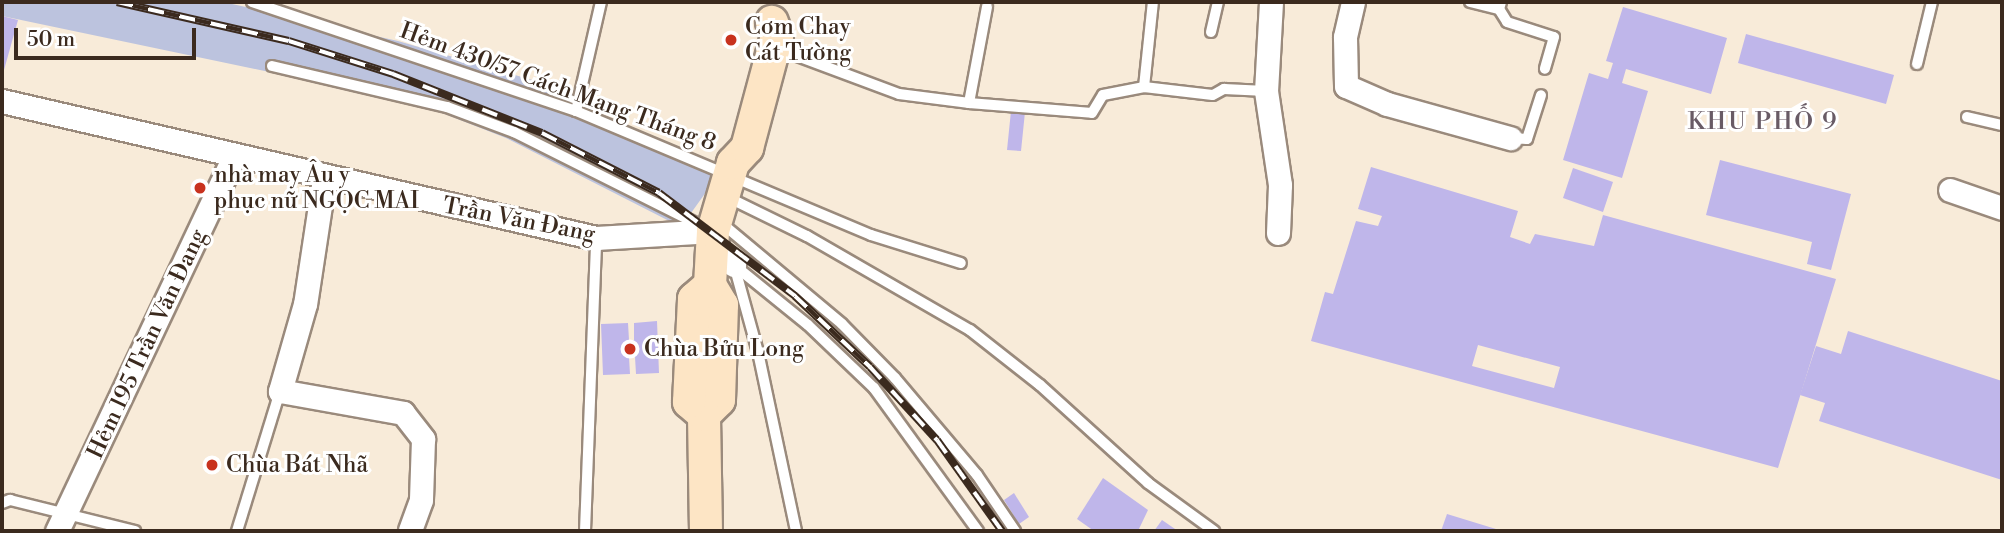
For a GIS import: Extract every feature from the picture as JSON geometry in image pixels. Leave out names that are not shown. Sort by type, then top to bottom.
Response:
[{"type":"street","points":[[1271,2],[1266,91],[1280,185],[1278,233]]},
{"type":"street","points":[[1353,2],[1345,37],[1346,86],[1387,104],[1510,138]]},
{"type":"street","points":[[706,531],[704,415],[719,400],[722,305],[710,285],[723,213],[729,146],[761,30],[775,24]]},
{"type":"street","name":"Trần Văn Ðang","points":[[2,102],[324,179],[596,238],[723,213]]},
{"type":"street","name":"Hẻm 195 Trần Văn Ðang","points":[[62,523],[234,156]]},
{"type":"street","points":[[324,179],[305,304],[280,391],[403,413],[423,439],[421,500],[410,531]]},
{"type":"street","points":[[1950,190],[2002,208]]},
{"type":"lane","name":"Hẻm 430/57 Cách Mạng Tháng 8","points":[[253,2],[270,4],[576,111],[723,213]]},
{"type":"lane","points":[[576,111],[601,2]]},
{"type":"lane","points":[[1144,87],[1153,2]]},
{"type":"lane","points":[[1211,32],[1218,2]]},
{"type":"lane","points":[[1470,2],[1500,6],[1507,22],[1554,37],[1545,69]]},
{"type":"lane","points":[[1917,64],[1932,2]]},
{"type":"lane","points":[[969,103],[988,7]]},
{"type":"lane","points":[[775,24],[900,94],[969,103],[1092,113],[1101,98],[1144,87],[1213,95],[1224,89],[1266,91]]},
{"type":"lane","points":[[272,66],[447,107],[723,213],[807,236],[970,330],[1040,385],[1113,453],[1214,531]]},
{"type":"lane","points":[[1510,138],[1527,139],[1541,96]]},
{"type":"lane","points":[[1967,117],[2002,125]]},
{"type":"lane","points":[[723,213],[871,235],[961,263]]},
{"type":"lane","points":[[723,213],[758,352],[796,531]]},
{"type":"lane","points":[[723,213],[808,325],[874,388],[978,531]]},
{"type":"lane","points":[[723,213],[842,324],[895,379],[977,475],[1015,531]]},
{"type":"lane","points":[[584,531],[596,238]]},
{"type":"lane","points":[[237,531],[280,391]]},
{"type":"lane","points":[[2,503],[10,500],[62,523],[135,531]]},
{"type":"shaded area","points":[[2,2],[223,2],[398,41],[567,90],[619,134],[719,174],[681,227],[506,138],[417,103],[2,16]]},
{"type":"building","points":[[1623,7],[1727,38],[1711,94],[1626,69],[1622,83],[1648,91],[1622,178],[1563,160],[1589,73],[1608,79],[1613,63],[1606,61]]},
{"type":"building","points":[[2,16],[18,20],[4,70],[2,69]]},
{"type":"building","points":[[1746,34],[1894,75],[1886,104],[1738,63]]},
{"type":"building","points":[[1011,111],[1025,112],[1021,151],[1007,150]]},
{"type":"building","points":[[1720,160],[1851,194],[1831,270],[1807,264],[1812,242],[1706,215]]},
{"type":"building","points":[[1371,167],[1518,211],[1510,237],[1530,244],[1535,234],[1594,246],[1603,215],[1836,279],[1778,468],[1311,341],[1325,292],[1333,294],[1356,221],[1378,226],[1382,216],[1358,209]],"holes":[[[1478,345],[1560,367],[1554,388],[1472,366]]]},
{"type":"building","points":[[1573,168],[1613,182],[1603,212],[1563,198]]},
{"type":"building","name":"Chùa Bửu Long","points":[[657,321],[659,373],[636,374],[635,357],[629,357],[630,374],[603,375],[601,324],[628,323],[629,340],[634,340],[634,323]]},
{"type":"building","points":[[1848,331],[2002,381],[2002,480],[1819,421],[1825,403],[1800,395],[1816,346],[1841,354]]},
{"type":"building","points":[[1103,478],[1148,510],[1138,531],[1094,531],[1077,519]]},
{"type":"building","points":[[1014,493],[1029,517],[1019,524],[1004,500]]},
{"type":"building","points":[[1447,514],[1496,529],[1441,531]]},
{"type":"building","points":[[1162,520],[1178,531],[1154,531]]},
{"type":"railway","points":[[117,2],[289,41],[393,74],[542,133],[659,193],[795,296],[870,367],[937,440],[1002,531]]},
{"type":"place","name":"Cơm Chay Cát Tường","points":[[731,40]]},
{"type":"place","name":"nhà may Âu y phục nữ NGỌC MAI","points":[[200,188]]},
{"type":"place","name":"Chùa Bửu Long","points":[[630,349]]},
{"type":"place","name":"Chùa Bát Nhã","points":[[212,465]]},
{"type":"district","name":"KHU PHỐ 9","points":[[1763,123]]}]
